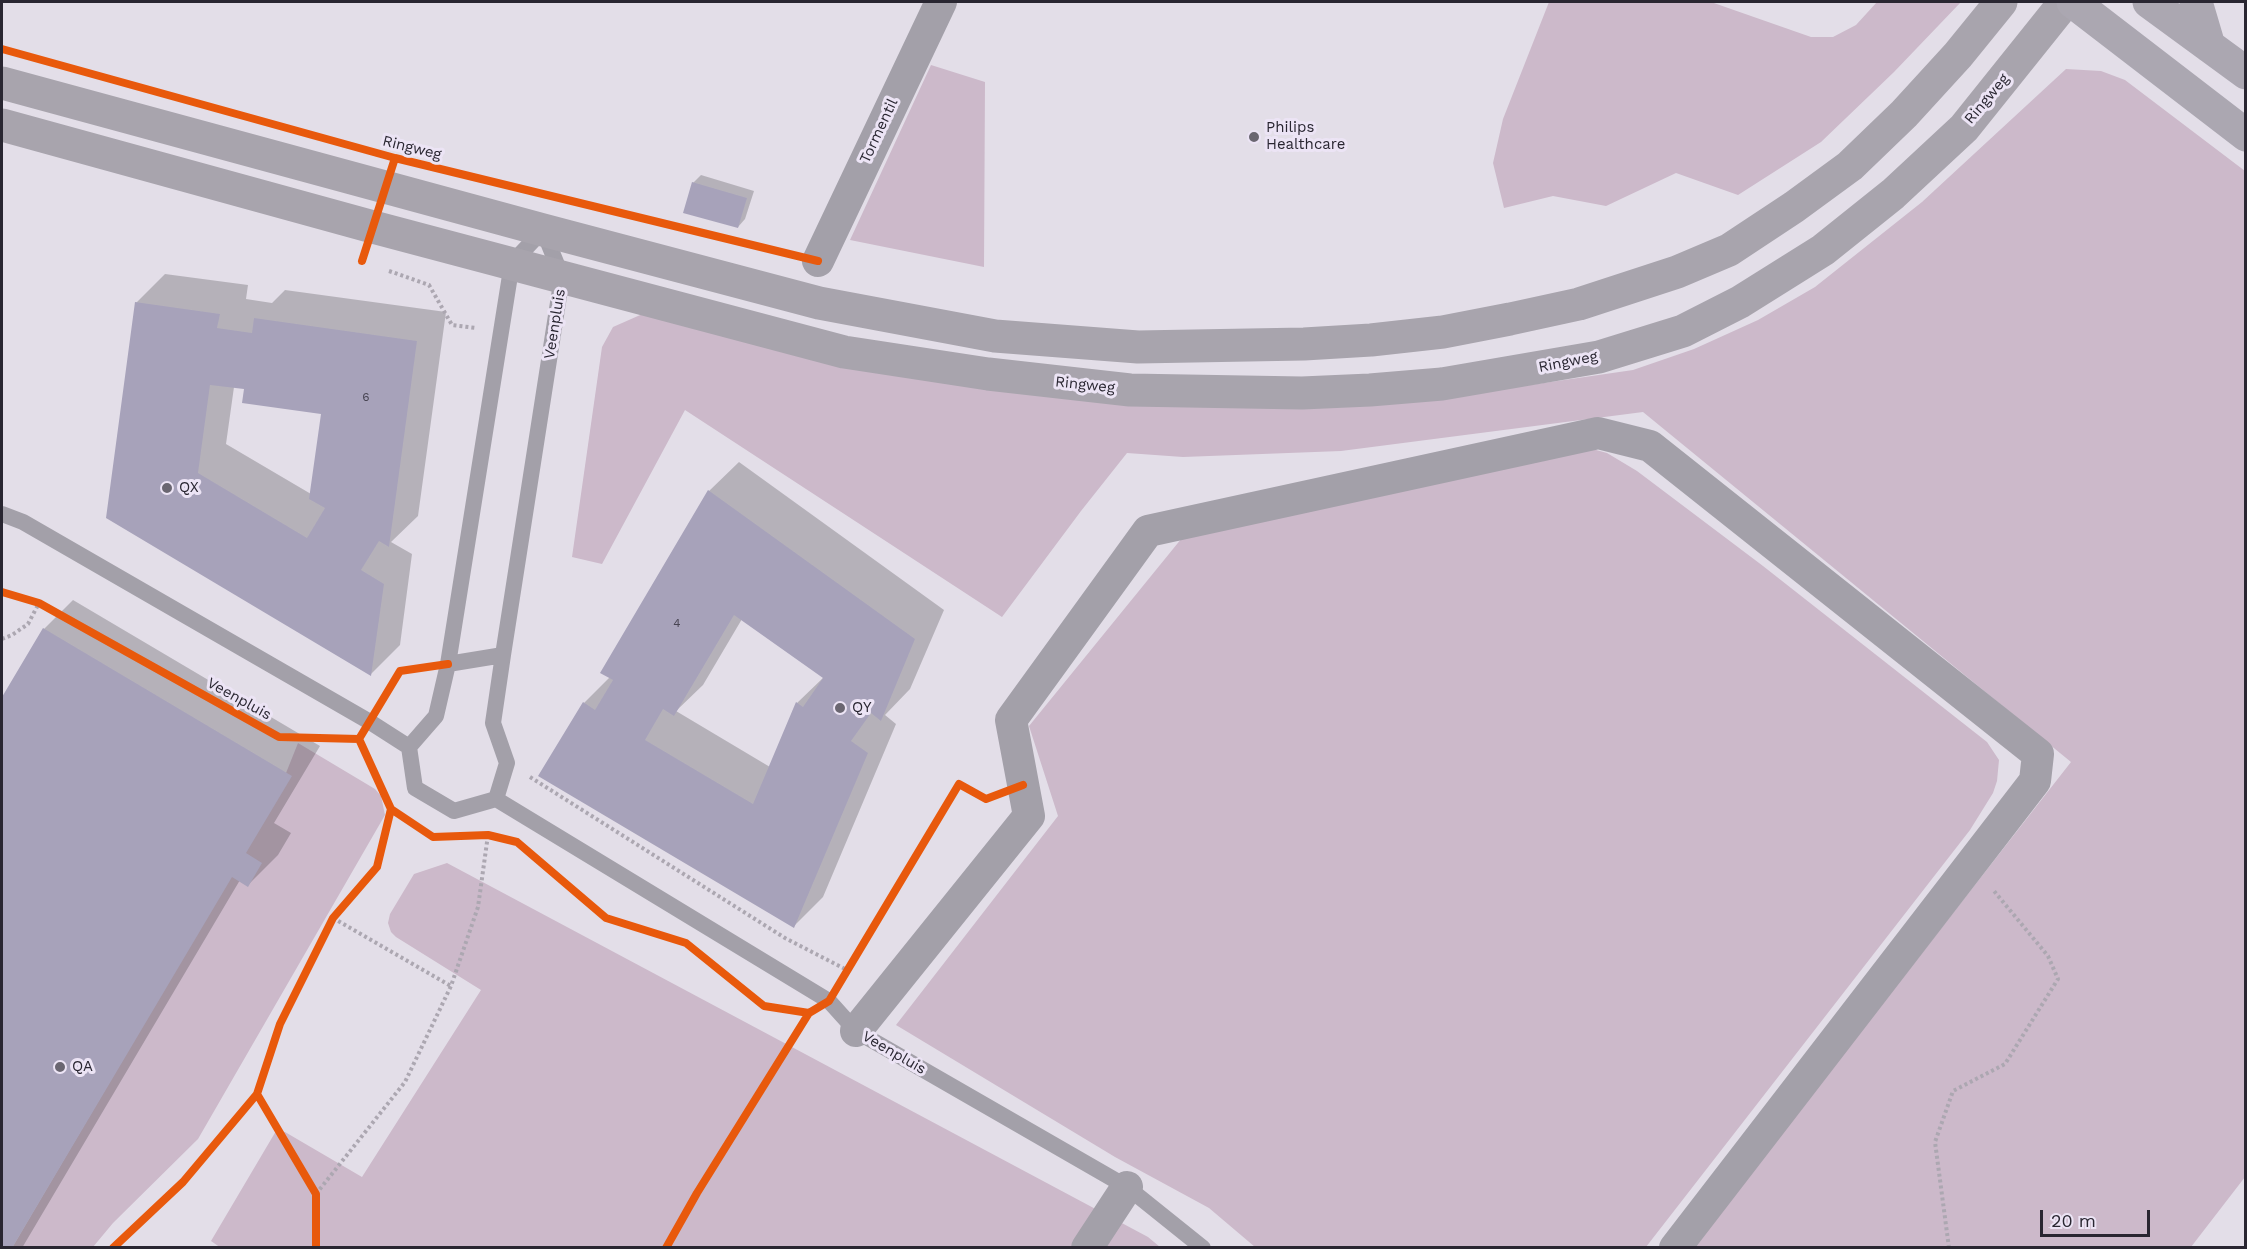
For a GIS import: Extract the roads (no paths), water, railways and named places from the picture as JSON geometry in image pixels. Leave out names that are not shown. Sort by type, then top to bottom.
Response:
[{"type":"highway","points":[[2073,2],[2246,135]]},
{"type":"highway","points":[[2149,2],[2246,73]]},
{"type":"highway","points":[[2196,2],[2209,45]]},
{"type":"main road","points":[[2,83],[819,303],[995,336],[1138,347],[1304,344],[1443,332],[1579,304],[1677,272],[1729,250],[1850,166],[1904,114],[1958,55],[2001,2]]},
{"type":"main road","name":"Ringweg","points":[[2,125],[373,227],[844,352],[988,374],[1130,390],[1302,393],[1370,390],[1442,384],[1579,361],[1631,348],[1683,331],[1740,302],[1823,250],[1893,194],[1964,128],[2065,2]]},
{"type":"street","name":"Tormentil","points":[[818,261],[940,2]]},
{"type":"street","points":[[856,1032],[1029,816],[1011,720],[1148,531],[1598,433],[1650,446],[2038,754],[2036,781],[1675,1248]]},
{"type":"street","points":[[1087,1248],[1127,1187]]},
{"type":"lane","points":[[409,747],[436,716],[448,664],[512,263],[543,230]]},
{"type":"lane","name":"Veenpluis","points":[[543,230],[562,277],[493,723],[507,763],[496,799],[829,1001],[856,1032],[1127,1187],[1203,1248]]},
{"type":"lane","points":[[2,514],[23,522],[370,722],[409,747],[415,788],[454,811],[496,799]]},
{"type":"lane","points":[[448,664],[503,655]]},
{"type":"place","name":"Philips Healthcare","points":[[1254,137]]},
{"type":"place","name":"QX","points":[[167,488]]},
{"type":"place","name":"QY","points":[[840,708]]},
{"type":"place","name":"QA","points":[[60,1067]]}]
